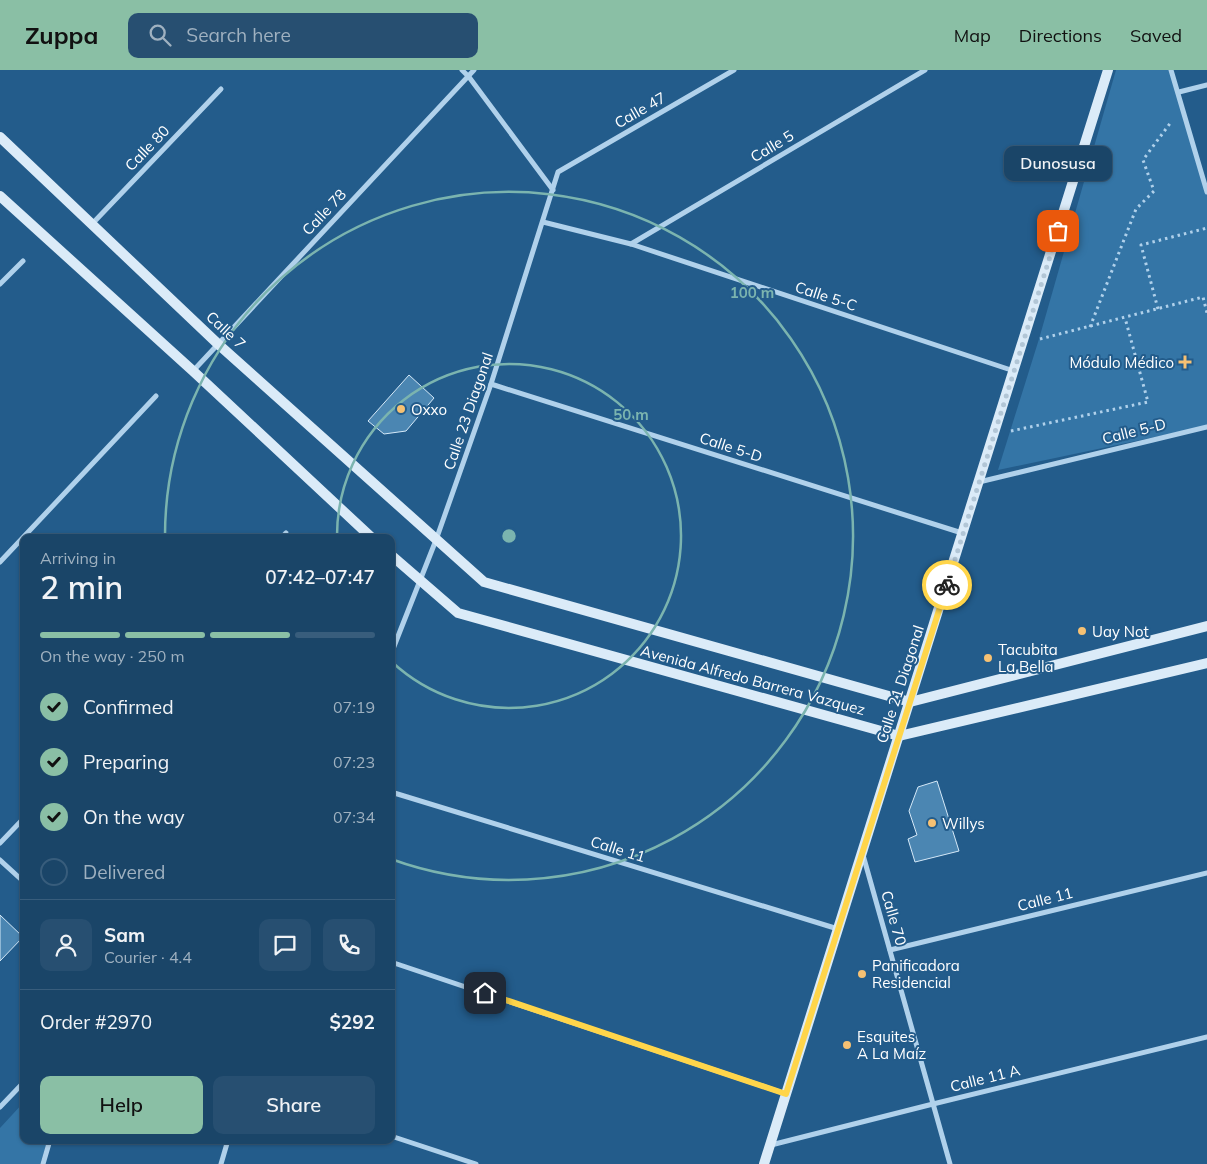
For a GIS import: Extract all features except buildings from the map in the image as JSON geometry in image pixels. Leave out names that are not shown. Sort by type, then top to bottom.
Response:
[{"type":"street","points":[[462,70],[553,190]]},
{"type":"street","name":"Calle 78","points":[[193,372],[474,70]]},
{"type":"street","name":"Calle 47","points":[[558,172],[734,70]]},
{"type":"street","name":"Calle 5","points":[[631,244],[925,70]]},
{"type":"street","name":"Calle 21 Diagonal","points":[[764,1164],[1108,70]]},
{"type":"street","points":[[1171,70],[1207,192]]},
{"type":"street","points":[[1179,92],[1207,85]]},
{"type":"street","name":"Calle 80","points":[[92,224],[221,89]]},
{"type":"street","name":"Calle 7","points":[[0,137],[218,344],[436,540]]},
{"type":"street","name":"Calle 23 Diagonal","points":[[395,644],[436,540],[491,384],[558,172]]},
{"type":"street","points":[[0,196],[368,534]]},
{"type":"street","name":"Calle 5-C","points":[[542,222],[631,244],[1014,372]]},
{"type":"street","points":[[0,284],[23,261]]},
{"type":"street","name":"Calle 5-D","points":[[491,384],[963,534]]},
{"type":"street","points":[[26,534],[156,396]]},
{"type":"street","name":"Calle 5-D","points":[[979,482],[1207,426]]},
{"type":"street","name":"Avenida Alfredo Barrera Vazquez","points":[[436,540],[484,582],[910,702]]},
{"type":"street","points":[[0,562],[20,541]]},
{"type":"street","points":[[395,559],[419,581]]},
{"type":"street","name":"Avenida Alfredo Barrera Vazquez","points":[[419,581],[458,614],[899,736],[1207,663]]},
{"type":"street","points":[[910,702],[1207,626]]},
{"type":"street","name":"Calle 11","points":[[395,793],[838,929]]},
{"type":"street","points":[[0,843],[20,822]]},
{"type":"street","name":"Calle 70","points":[[862,852],[950,1164]]},
{"type":"street","points":[[0,860],[20,878]]},
{"type":"street","name":"Calle 11","points":[[890,950],[1207,872]]},
{"type":"street","points":[[395,963],[786,1094]]},
{"type":"street","name":"Calle 11 A","points":[[769,1146],[1207,1037]]},
{"type":"street","points":[[0,1107],[20,1086]]},
{"type":"street","points":[[395,1137],[476,1164]]},
{"type":"street","points":[[43,1164],[49,1144]]},
{"type":"street","points":[[221,1164],[227,1144]]},
{"type":"path","points":[[1090,327],[1136,209],[1154,191],[1143,160],[1183,107]]},
{"type":"path","points":[[1158,309],[1141,245],[1207,228]]},
{"type":"path","points":[[1039,339],[1203,297],[1207,313]]},
{"type":"path","points":[[1010,431],[1148,402],[1125,318]]},
{"type":"shaded area","points":[[1116,70],[1169,70],[1207,192],[1207,426],[998,470],[1039,339]]},
{"type":"shaded area","points":[[20,1106],[20,1144],[47,1144],[40,1164],[0,1164],[0,1128]]},
{"type":"way so far","points":[[947,585],[1058,231]]},
{"type":"place","name":"Dunosusa","points":[[1058,231]]},
{"type":"place","name":"Módulo Médico","points":[[1185,362]]},
{"type":"place","name":"Oxxo","points":[[401,409]]},
{"type":"place","name":"Uay Not","points":[[1082,631]]},
{"type":"place","name":"Tacubita La Bella","points":[[988,658]]},
{"type":"place","name":"Willys","points":[[932,823]]},
{"type":"place","name":"Panificadora Residencial","points":[[862,974]]},
{"type":"place","name":"Esquites A La Maíz","points":[[847,1045]]},
{"type":"route","points":[[485,993],[786,1094],[947,585]]}]
